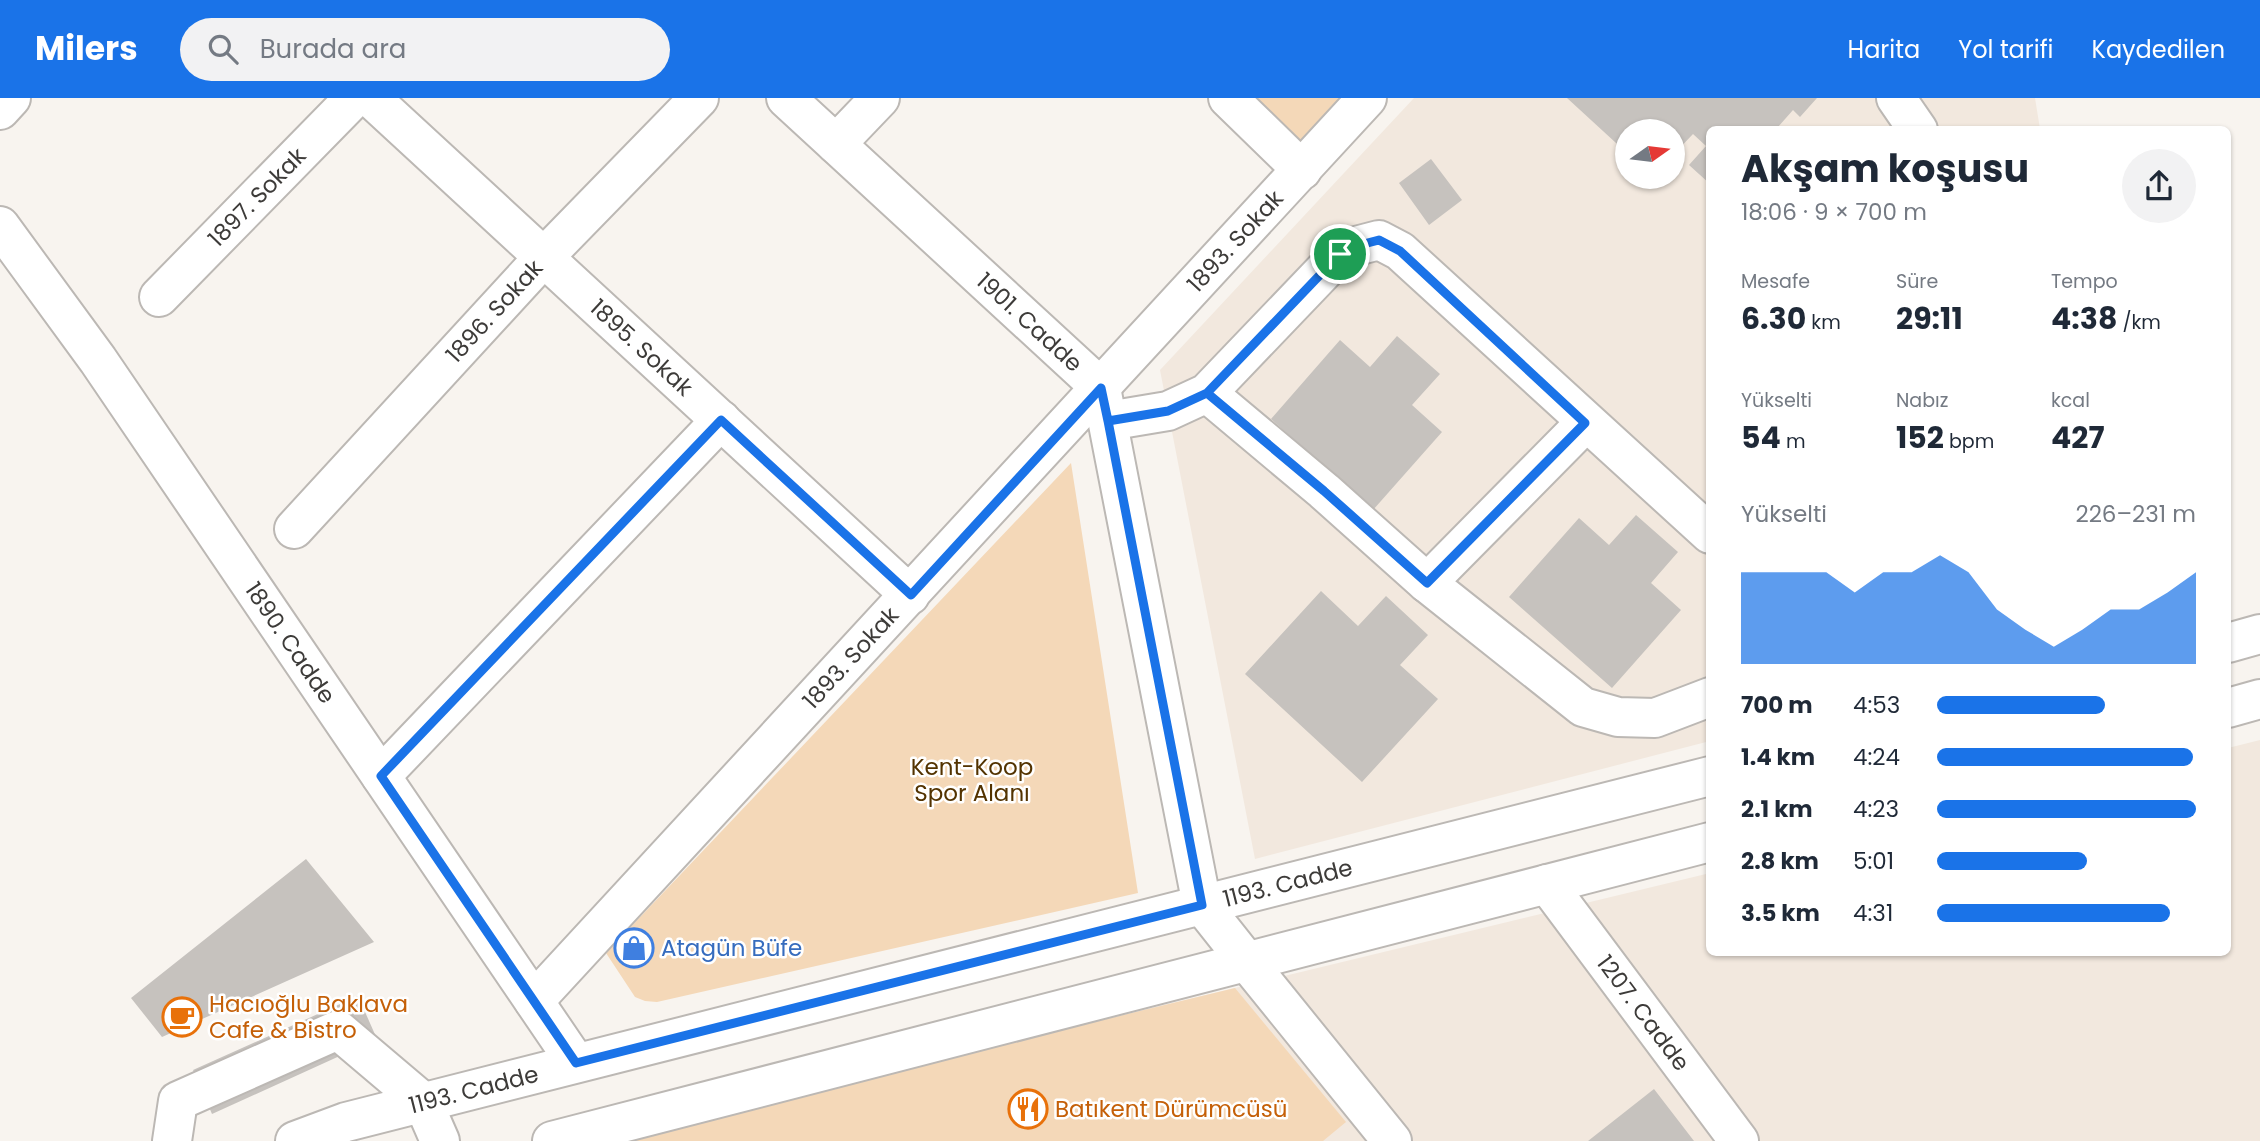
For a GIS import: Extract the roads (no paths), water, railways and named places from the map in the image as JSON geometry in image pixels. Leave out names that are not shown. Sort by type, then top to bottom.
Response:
[{"type":"street","points":[[0,110],[12,98]]},
{"type":"street","name":"1897. Sokak","points":[[159,297],[354,98]]},
{"type":"street","name":"1895. Sokak","points":[[371,98],[911,595]]},
{"type":"street","name":"1896. Sokak","points":[[294,529],[544,257],[699,98]]},
{"type":"street","name":"1901. Cadde","points":[[786,98],[1104,405]]},
{"type":"street","points":[[836,144],[880,98]]},
{"type":"street","points":[[1228,98],[1302,170]]},
{"type":"street","name":"1893. Sokak","points":[[534,1001],[911,595],[1104,405],[1302,170],[1367,98]]},
{"type":"street","points":[[1896,98],[1915,126]]},
{"type":"street","name":"1890. Cadde","points":[[0,226],[98,360],[576,1063]]},
{"type":"street","points":[[1374,1135],[1248,963],[1202,905],[1104,405],[1168,411],[1207,393],[1340,254],[1356,246],[1379,240],[1400,251],[1585,423],[1706,530]]},
{"type":"street","points":[[1207,393],[1324,491],[1427,583],[1583,707],[1618,717],[1655,718],[1706,699]]},
{"type":"street","points":[[381,776],[721,420]]},
{"type":"street","points":[[1427,583],[1585,423]]},
{"type":"street","points":[[2231,642],[2260,634]]},
{"type":"street","points":[[2231,707],[2260,699]]},
{"type":"street","name":"1193. Cadde","points":[[309,1139],[346,1122],[423,1102],[1706,777]]},
{"type":"street","points":[[552,1141],[1706,843]]},
{"type":"street","name":"1207. Cadde","points":[[1547,884],[1739,1141]]},
{"type":"street","points":[[172,1141],[178,1101],[338,1030],[423,1102],[440,1141]]},
{"type":"place","name":"Atagün Büfe","points":[[634,948]]},
{"type":"place","name":"Hacıoğlu Baklava Cafe & Bistro","points":[[182,1017]]},
{"type":"place","name":"Batıkent Dürümcüsü","points":[[1028,1109]]},
{"type":"park label","name":"Kent-Koop Spor Alanı","points":[[972,780]]}]
